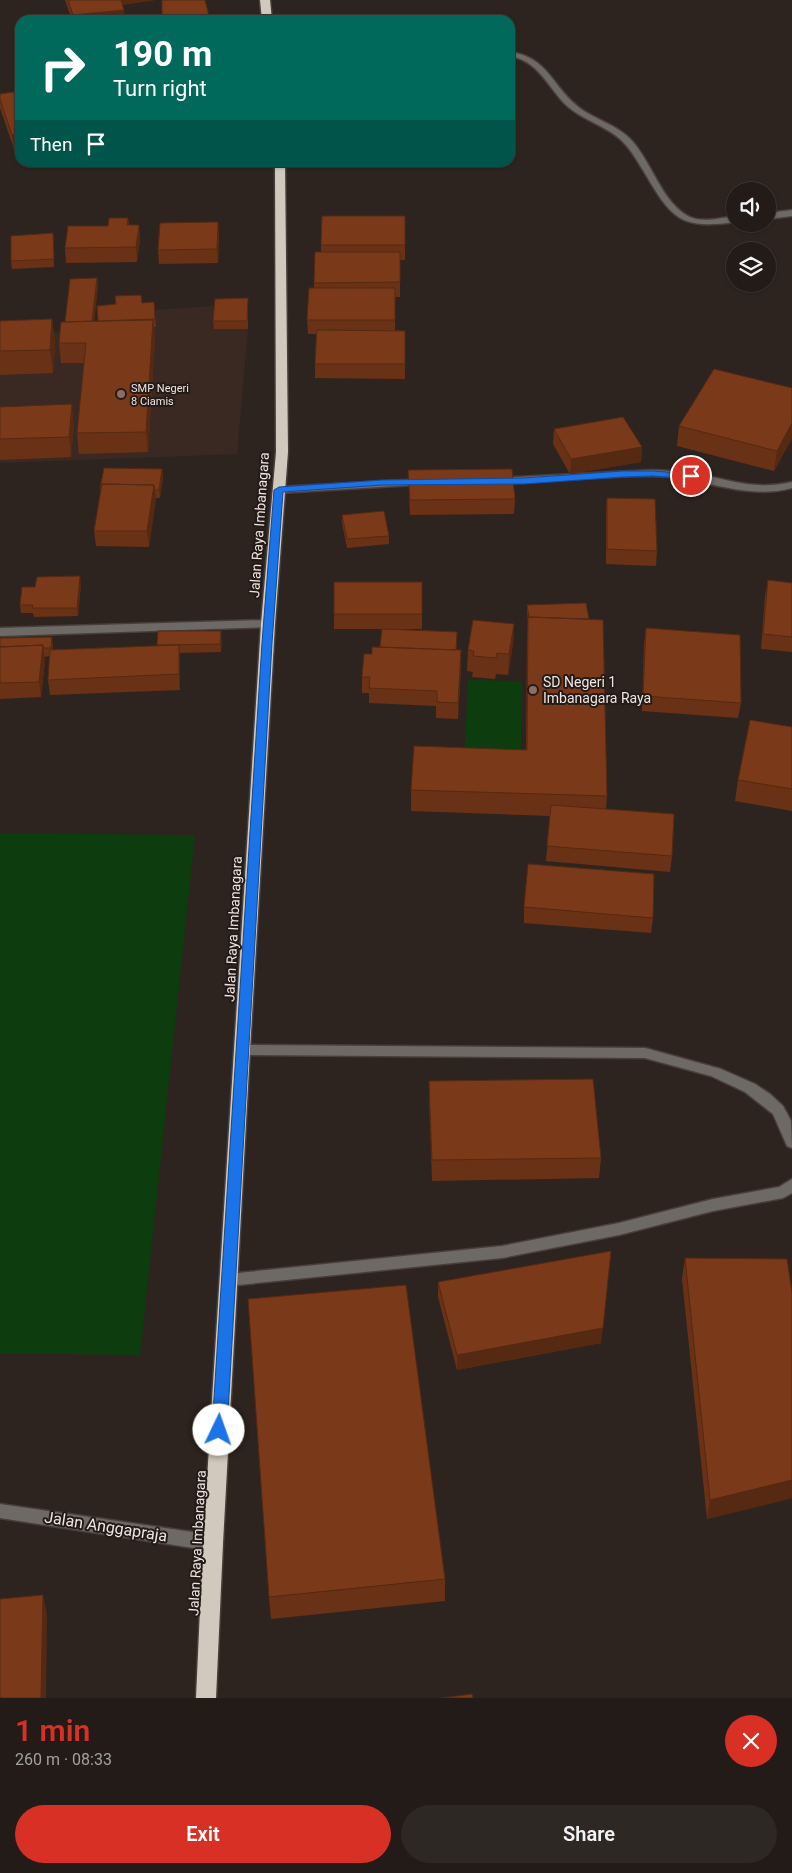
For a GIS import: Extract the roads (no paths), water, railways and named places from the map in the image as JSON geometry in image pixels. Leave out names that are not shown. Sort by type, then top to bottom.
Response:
[{"type":"highway","points":[[265,0],[266,15]]},
{"type":"highway","name":"Jalan Raya Imbanagara","points":[[206,1698],[213,1543],[242,1050],[268,624],[282,452],[280,167]]},
{"type":"street","points":[[515,55],[535,62],[556,90],[573,107],[628,141],[641,159],[651,178],[682,216],[693,221],[726,219]]},
{"type":"street","points":[[776,215],[792,214]]},
{"type":"street","points":[[488,481],[653,473],[691,476],[749,489],[777,488],[792,485]]},
{"type":"street","points":[[279,490],[432,481]]},
{"type":"street","points":[[0,632],[268,624]]},
{"type":"street","points":[[242,1050],[645,1053],[703,1068],[751,1088],[780,1112],[792,1142]]},
{"type":"street","points":[[228,1280],[502,1252],[618,1229],[713,1205],[783,1192],[792,1184]]},
{"type":"street","name":"Jalan Anggapraja","points":[[0,1511],[213,1543]]},
{"type":"place","name":"SMP Negeri 8 Ciamis","points":[[121,394]]},
{"type":"place","name":"SD Negeri 1 Imbanagara Raya","points":[[533,690]]}]
